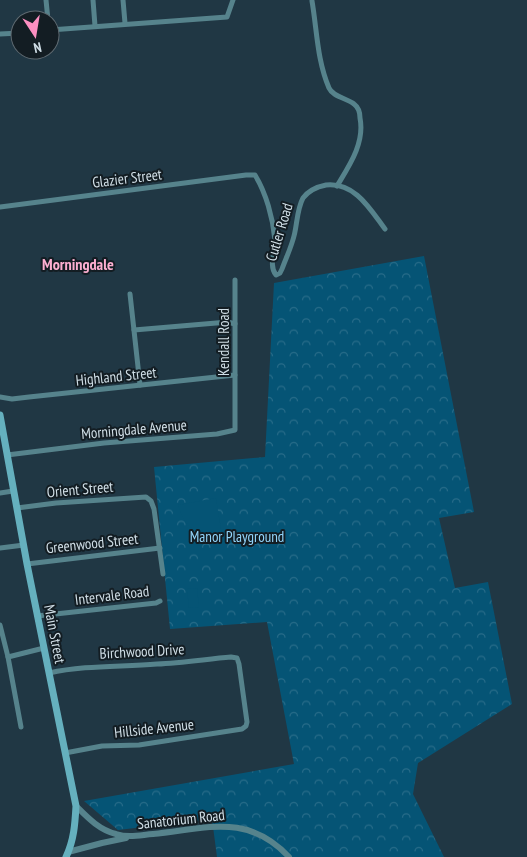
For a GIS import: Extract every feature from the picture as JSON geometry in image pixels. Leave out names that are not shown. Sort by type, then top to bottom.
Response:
[{"type":"main road","name":"Main Street","points":[[0,415],[2,442],[7,455],[37,616],[76,806],[74,830],[67,855]]},
{"type":"street","points":[[93,0],[95,26]]},
{"type":"street","points":[[123,0],[126,23]]},
{"type":"street","points":[[60,29],[227,17],[233,0]]},
{"type":"street","points":[[312,1],[321,63],[328,85],[332,93],[354,104],[360,113],[360,138],[357,150],[337,186],[355,193],[385,229]]},
{"type":"street","name":"Glazier Street","points":[[0,207],[246,174],[255,175],[256,178]]},
{"type":"street","name":"Cutler Road","points":[[256,178],[265,198],[275,240],[272,266],[276,275],[282,269],[294,238],[300,206],[304,197],[316,187],[337,186]]},
{"type":"street","name":"Kendall Road","points":[[235,280],[236,403]]},
{"type":"street","points":[[130,294],[140,385]]},
{"type":"street","points":[[134,330],[228,322],[235,324]]},
{"type":"street","name":"Highland Street","points":[[0,397],[30,397],[235,375]]},
{"type":"street","name":"Morningdale Avenue","points":[[7,455],[104,443],[154,440],[233,431],[236,428],[236,403]]},
{"type":"street","points":[[0,493],[13,491]]},
{"type":"street","name":"Orient Street","points":[[17,508],[56,503],[146,497],[151,501],[154,509],[160,548]]},
{"type":"street","points":[[0,548],[24,546]]},
{"type":"street","points":[[160,548],[163,574]]},
{"type":"street","name":"Greenwood Street","points":[[27,564],[60,558],[160,548]]},
{"type":"street","name":"Intervale Road","points":[[37,616],[156,603],[160,601]]},
{"type":"street","points":[[0,625],[8,656],[21,727]]},
{"type":"street","points":[[8,656],[44,648]]},
{"type":"street","name":"Birchwood Drive","points":[[49,673],[110,665],[157,664],[237,658],[246,715],[245,727]]},
{"type":"street","name":"Hillside Avenue","points":[[66,754],[102,746],[139,745],[245,727]]},
{"type":"street","name":"Sanatorium Road","points":[[76,806],[103,829],[117,834],[132,837],[213,826],[233,826],[261,836],[279,847],[289,857]]},
{"type":"street","points":[[67,855],[102,842],[132,837]]},
{"type":"green space","name":"Manor Playground","points":[[424,256],[474,512],[439,518],[455,588],[488,582],[512,704],[418,763],[413,794],[444,857],[217,857],[212,819],[118,830],[84,801],[294,764],[267,622],[170,629],[154,467],[265,457],[274,283]]},
{"type":"green space","points":[[216,498],[222,536],[206,535],[193,530],[184,520],[178,505]]},
{"type":"green space","points":[[197,588],[199,607],[189,608],[187,589]]},
{"type":"district","name":"Morningdale","points":[[78,264]]}]
